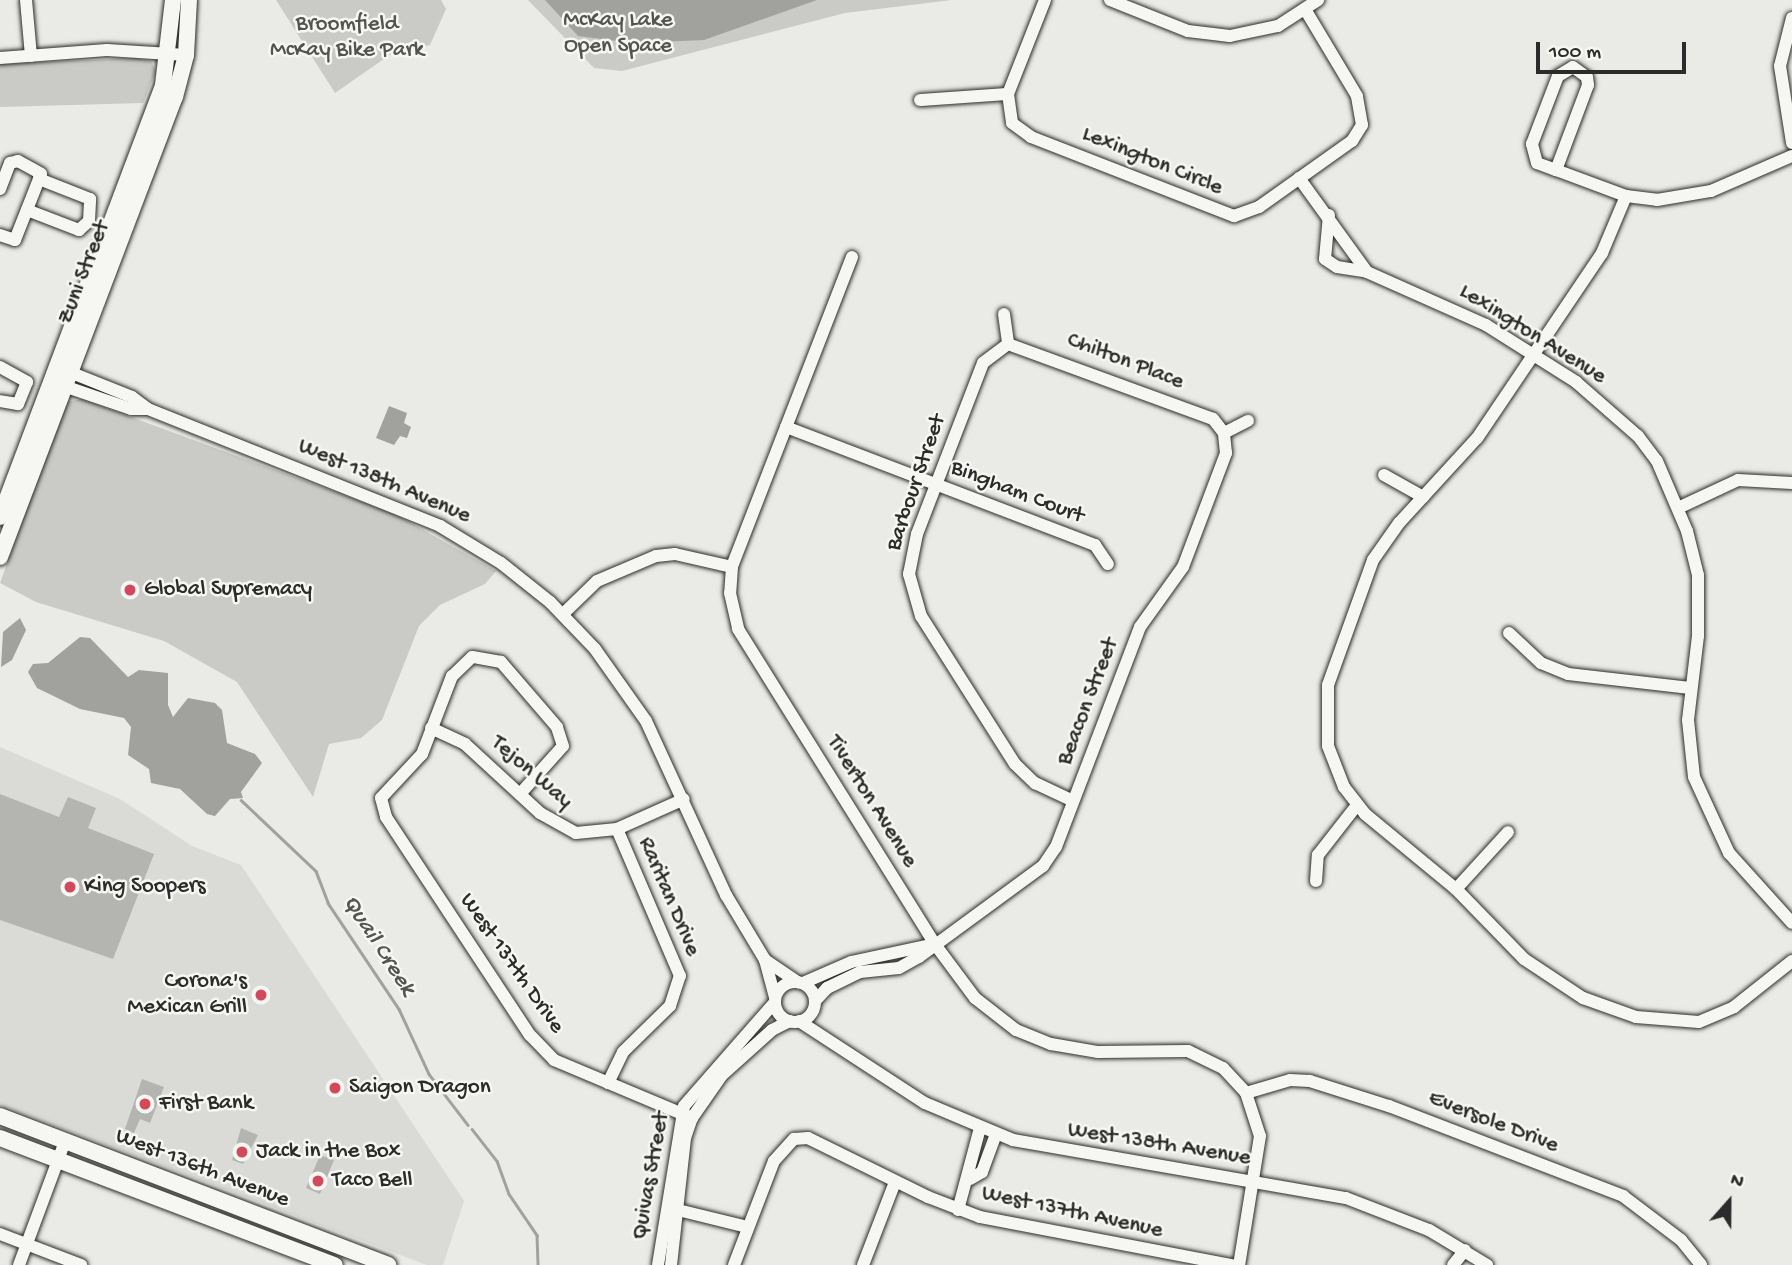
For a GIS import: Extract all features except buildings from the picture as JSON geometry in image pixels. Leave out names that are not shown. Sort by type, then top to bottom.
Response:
[{"type":"main road","name":"Zuni Street","points":[[173,0],[178,54]]},
{"type":"main road","name":"Zuni Street","points":[[0,517],[62,377],[175,97],[178,54],[189,0]]},
{"type":"main road","name":"Zuni Street","points":[[0,557],[62,377]]},
{"type":"main road","name":"West 136th Avenue","points":[[0,1116],[388,1265]]},
{"type":"main road","name":"West 136th Avenue","points":[[0,1138],[335,1265]]},
{"type":"street","points":[[26,0],[32,56]]},
{"type":"street","points":[[920,100],[1008,94],[1045,0]]},
{"type":"street","points":[[1110,0],[1209,35],[1268,29],[1318,0]]},
{"type":"street","name":"Lexington Circle","points":[[1008,94],[1009,119],[1024,134],[1226,214],[1248,213],[1352,141],[1363,115],[1306,9]]},
{"type":"street","points":[[1792,18],[1780,66],[1792,143]]},
{"type":"street","points":[[0,58],[107,50],[178,54]]},
{"type":"street","points":[[1556,170],[1588,85],[1582,70],[1573,67],[1558,76],[1532,144],[1537,163],[1626,196],[1657,200],[1711,191],[1792,156]]},
{"type":"street","points":[[0,189],[9,163],[38,169],[39,179],[15,240],[0,235]]},
{"type":"street","points":[[1299,178],[1329,215],[1367,272]]},
{"type":"street","points":[[27,210],[79,230],[89,221],[90,199],[39,179]]},
{"type":"street","points":[[1626,196],[1602,253],[1531,354],[1477,438],[1423,497],[1373,560],[1328,685],[1328,746],[1338,776],[1357,805],[1456,889],[1549,979],[1583,999],[1636,1017],[1677,1023],[1708,1020],[1734,1007],[1792,961]]},
{"type":"street","name":"Lexington Avenue","points":[[1329,215],[1325,259],[1337,267],[1367,272],[1453,308],[1531,354],[1576,382],[1638,436],[1657,461],[1678,508],[1698,575],[1698,636],[1690,688],[1690,752],[1708,814],[1734,859],[1792,923]]},
{"type":"street","name":"Tiverton Avenue","points":[[852,257],[732,567],[730,593],[738,629],[934,943],[975,998],[1025,1034],[1098,1052],[1188,1051],[1223,1068],[1246,1093],[1260,1136],[1239,1265]]},
{"type":"street","points":[[1004,314],[1008,344]]},
{"type":"street","name":"Chilton Place","points":[[1008,344],[1200,414],[1224,433]]},
{"type":"street","name":"Barbour Street","points":[[1008,344],[983,363],[911,556],[921,616],[1015,764],[1035,783],[1073,801]]},
{"type":"street","points":[[0,367],[27,382],[18,404],[0,401]]},
{"type":"street","name":"West 138th Avenue","points":[[62,377],[131,409],[148,409],[440,526],[501,563],[563,614],[632,699],[684,799],[726,895],[765,960],[775,999]]},
{"type":"street","points":[[1224,433],[1248,421]]},
{"type":"street","name":"Bingham Court","points":[[786,427],[1096,545],[1108,564]]},
{"type":"street","name":"Beacon Street","points":[[815,1004],[827,988],[860,972],[899,968],[1043,866],[1073,801],[1140,627],[1183,567],[1226,453],[1224,433]]},
{"type":"street","points":[[1384,474],[1423,497]]},
{"type":"street","points":[[1678,508],[1738,480],[1792,483]]},
{"type":"street","points":[[563,614],[597,581],[656,556],[675,554],[732,567]]},
{"type":"street","points":[[1509,633],[1541,663],[1568,674],[1690,688]]},
{"type":"street","points":[[431,728],[452,676],[472,657],[501,662],[557,727],[562,746],[520,794]]},
{"type":"street","name":"Tejon Way","points":[[431,728],[458,739],[520,794],[566,830],[587,835],[617,829],[684,799]]},
{"type":"street","name":"West 137th Drive","points":[[431,728],[415,763],[390,783],[381,798],[386,817],[530,1035],[554,1060],[687,1115]]},
{"type":"street","points":[[1316,881],[1318,855],[1357,805]]},
{"type":"street","name":"Raritan Drive","points":[[608,1083],[623,1052],[670,1006],[680,976],[617,829]]},
{"type":"street","points":[[1456,889],[1508,832]]},
{"type":"street","name":"Beacon Street","points":[[801,982],[851,962],[934,943]]},
{"type":"street","name":"West 138th Avenue","points":[[765,960],[801,982],[835,1040]]},
{"type":"street","name":"Quivas Street","points":[[658,1265],[687,1115],[711,1070],[787,983],[801,982]]},
{"type":"street","points":[[775,999],[794,1021]]},
{"type":"street","name":"Quivas Street","points":[[671,1265],[687,1115],[722,1075],[772,1030],[794,1021],[815,1004]]},
{"type":"street","name":"West 138th Avenue","points":[[794,1021],[835,1040],[891,1084],[996,1134],[1346,1198],[1429,1230],[1487,1265]]},
{"type":"street","name":"Eversole Drive","points":[[1246,1093],[1310,1081],[1389,1106],[1623,1196],[1681,1240],[1701,1265]]},
{"type":"street","points":[[958,1210],[970,1179],[966,1166],[980,1128]]},
{"type":"street","points":[[970,1179],[982,1172],[996,1134]]},
{"type":"street","name":"West 137th Avenue","points":[[748,1227],[774,1161],[793,1139],[821,1142],[895,1182],[958,1210],[1158,1259],[1232,1265]]},
{"type":"street","points":[[19,1265],[65,1141]]},
{"type":"street","points":[[863,1265],[895,1182]]},
{"type":"street","points":[[678,1210],[748,1227],[734,1265]]},
{"type":"street","points":[[0,1234],[81,1265]]},
{"type":"street","points":[[1453,1265],[1465,1250]]},
{"type":"shaded area","points":[[545,0],[817,0],[704,40],[633,43],[578,36]]},
{"type":"shaded area","points":[[389,406],[407,413],[404,423],[411,427],[407,438],[400,436],[394,445],[376,438]]},
{"type":"shaded area","points":[[20,618],[26,630],[12,660],[1,667],[3,632]]},
{"type":"shaded area","points":[[80,637],[90,638],[128,677],[139,670],[168,673],[168,705],[173,717],[188,698],[215,703],[222,710],[227,743],[255,754],[262,763],[241,792],[243,798],[230,799],[215,816],[207,814],[180,789],[151,783],[149,769],[128,755],[131,727],[124,718],[80,709],[37,688],[28,672],[33,664],[48,663]]},
{"type":"shaded area","points":[[0,747],[120,799],[192,846],[241,865],[464,1201],[443,1265],[427,1265],[0,1105]]},
{"type":"green space","name":"Broomfield McKay Bike Park","points":[[276,0],[441,0],[446,9],[430,45],[391,54],[335,93]]},
{"type":"green space","name":"McKay Lake Open Space","points":[[528,0],[952,0],[845,13],[622,71],[594,68]]},
{"type":"green space","points":[[134,58],[151,61],[156,71],[143,103],[0,107],[0,64]]},
{"type":"green space","points":[[82,399],[395,514],[496,571],[485,584],[440,605],[419,626],[382,720],[361,738],[329,744],[313,797],[237,682],[164,641],[36,602],[0,583],[66,402]]},
{"type":"waterway","name":"Quail Creek","points":[[241,800],[316,871],[328,903],[399,1009],[429,1074],[468,1125]]},
{"type":"waterway","name":"Quail Creek","points":[[472,1129],[497,1161],[509,1194],[537,1235],[538,1265]]},
{"type":"place","name":"Global Supremacy","points":[[130,590]]},
{"type":"place","name":"King Soopers","points":[[70,887]]},
{"type":"place","name":"Corona's Mexican Grill","points":[[261,995]]},
{"type":"place","name":"Saigon Dragon","points":[[335,1088]]},
{"type":"place","name":"First Bank","points":[[145,1104]]},
{"type":"place","name":"Jack in the Box","points":[[242,1152]]},
{"type":"place","name":"Taco Bell","points":[[318,1181]]}]
